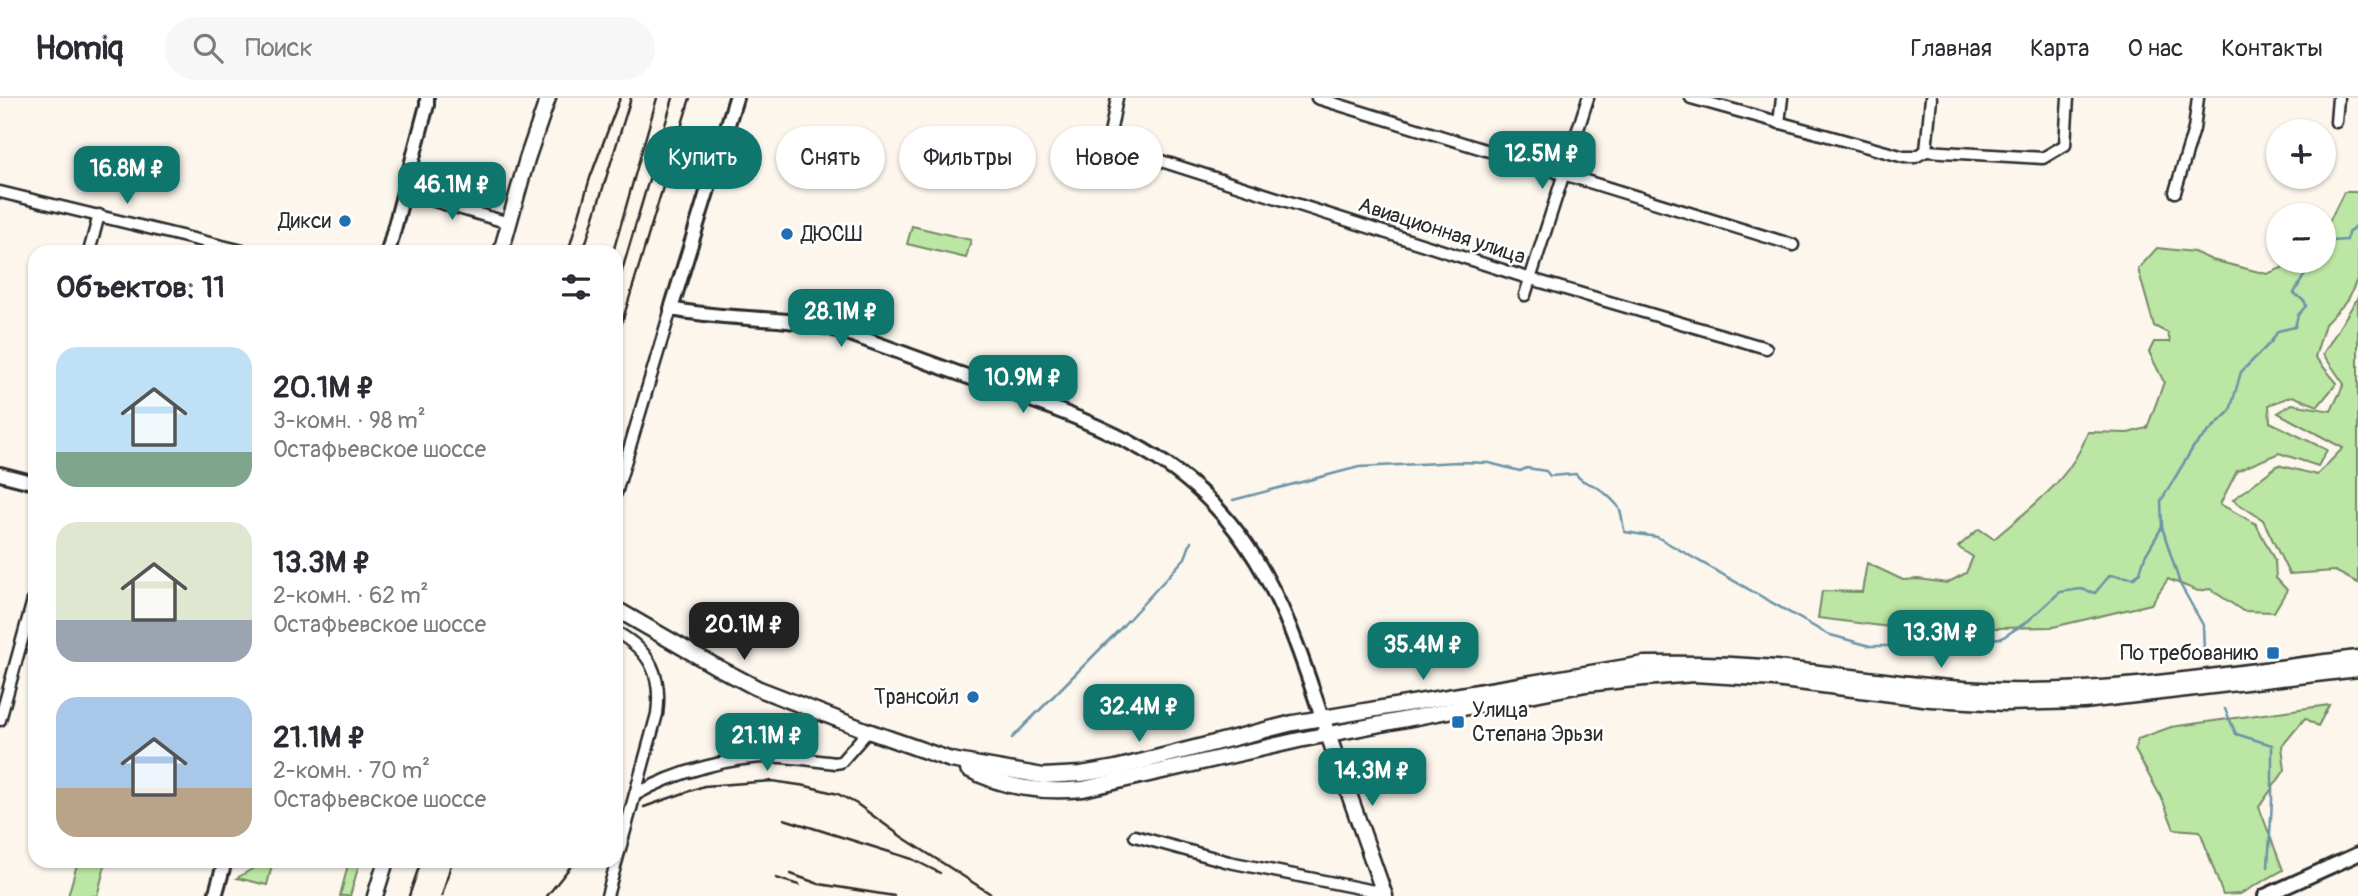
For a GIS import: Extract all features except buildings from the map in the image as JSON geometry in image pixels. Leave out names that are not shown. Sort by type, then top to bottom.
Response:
[{"type":"main road","points":[[502,245],[545,99]]},
{"type":"main road","points":[[623,613],[757,688],[868,731],[951,760],[1023,774],[1052,776],[1116,768],[1293,723],[1644,664],[1693,663],[1775,668],[1929,687],[2005,691],[2084,689],[2358,657]]},
{"type":"main road","points":[[951,760],[983,777],[1009,786],[1026,790],[1066,791],[1142,777],[1329,734],[1586,684],[1657,677],[1694,674],[1775,679],[1931,699],[2006,703],[2084,701],[2146,695],[2358,668]]},
{"type":"main road","points":[[1322,718],[1388,895]]},
{"type":"main road","points":[[373,896],[375,868]]},
{"type":"main road","points":[[373,896],[383,868]]},
{"type":"street","points":[[390,245],[427,105],[426,98]]},
{"type":"street","points":[[623,470],[736,98]]},
{"type":"street","name":"Авиационная улица","points":[[1117,98],[1108,144],[1531,279],[1766,348]]},
{"type":"street","points":[[1317,98],[1793,245]]},
{"type":"street","points":[[1525,295],[1588,98]]},
{"type":"street","points":[[1691,98],[1904,157],[1915,157],[1926,150],[2043,158],[2065,145],[2068,98]]},
{"type":"street","points":[[1779,123],[1782,98]]},
{"type":"street","points":[[1926,150],[1931,98]]},
{"type":"street","points":[[2175,192],[2194,129],[2198,98]]},
{"type":"street","points":[[2336,122],[2338,98]]},
{"type":"street","points":[[0,192],[217,245]]},
{"type":"street","points":[[404,192],[509,223]]},
{"type":"street","points":[[91,245],[99,215]]},
{"type":"street","points":[[671,309],[808,323],[842,331],[1085,420],[1154,455],[1171,466],[1208,499],[1230,523],[1256,560],[1287,618],[1322,718]]},
{"type":"street","points":[[0,474],[28,481]]},
{"type":"street","points":[[0,720],[28,618]]},
{"type":"street","points":[[623,637],[647,657],[659,687],[657,714],[623,838]]},
{"type":"street","points":[[635,795],[692,771],[751,758],[780,757],[841,762],[868,731]]},
{"type":"street","points":[[1135,836],[1229,862],[1388,895]]},
{"type":"street","points":[[2265,896],[2358,854]]},
{"type":"street","points":[[215,896],[223,868]]},
{"type":"street","points":[[607,896],[615,868]]},
{"type":"green space","points":[[2344,192],[2358,192],[2358,277],[2348,300],[2325,324],[2315,357],[2337,383],[2318,406],[2292,396],[2269,405],[2270,422],[2327,450],[2318,466],[2279,453],[2237,471],[2220,504],[2256,524],[2275,561],[2276,578],[2287,590],[2274,612],[2243,611],[2210,589],[2198,591],[2168,579],[2151,604],[2053,627],[1992,628],[1952,624],[1905,629],[1818,618],[1822,591],[1862,592],[1867,563],[1903,580],[1947,583],[1966,573],[1973,557],[1958,547],[1979,529],[1994,539],[2036,503],[2061,478],[2081,449],[2088,432],[2128,433],[2147,428],[2164,382],[2149,352],[2154,342],[2170,342],[2168,333],[2154,326],[2138,269],[2157,248],[2194,252],[2212,260],[2267,274],[2336,273],[2336,208]]},
{"type":"green space","points":[[912,226],[971,240],[966,258],[907,244]]},
{"type":"green space","points":[[2358,297],[2358,583],[2335,571],[2289,574],[2263,520],[2233,500],[2278,465],[2317,475],[2343,448],[2278,413],[2292,404],[2331,411],[2344,384],[2323,354]]},
{"type":"green space","points":[[2329,705],[2318,726],[2305,718],[2282,746],[2285,770],[2259,807],[2283,870],[2240,894],[2223,895],[2200,831],[2174,829],[2163,801],[2135,750],[2138,739],[2171,727]]},
{"type":"green space","points":[[76,868],[104,868],[97,896],[68,896]]},
{"type":"green space","points":[[253,868],[271,868],[267,885],[237,878]]},
{"type":"green space","points":[[347,868],[358,868],[350,896],[340,896]]},
{"type":"waterway","points":[[2336,241],[2347,240],[2348,233],[2358,223]]},
{"type":"waterway","points":[[2204,652],[2203,625],[2180,584],[2162,527],[2161,501],[2194,446],[2230,411],[2241,372],[2271,342],[2278,331],[2295,327],[2298,315],[2306,306],[2294,293],[2305,273]]},
{"type":"waterway","points":[[1233,500],[1359,467],[1458,462],[1489,463],[1520,471],[1527,468],[1546,471],[1550,476],[1576,474],[1601,490],[1617,505],[1625,532],[1657,537],[1827,634],[1870,646],[1907,646],[1931,636],[1962,641],[2002,638],[2028,621],[2060,592],[2081,589],[2095,593],[2110,575],[2134,578],[2140,572],[2145,556],[2162,527]]},
{"type":"waterway","points":[[1012,738],[1118,631],[1185,558],[1191,542]]},
{"type":"waterway","points":[[2225,709],[2236,734],[2272,745],[2268,867]]},
{"type":"railway","points":[[570,245],[590,178],[620,98]]},
{"type":"railway","points":[[585,245],[631,98]]},
{"type":"railway","points":[[615,245],[657,98]]},
{"type":"railway","points":[[623,267],[673,98]]},
{"type":"railway","points":[[623,319],[690,98]]},
{"type":"railway","points":[[644,807],[704,786],[772,781],[838,794],[994,896]]},
{"type":"railway","points":[[784,819],[912,859],[940,873]]},
{"type":"railway","points":[[409,896],[419,868]]},
{"type":"railway","points":[[442,896],[450,868]]},
{"type":"railway","points":[[547,896],[569,868]]},
{"type":"railway","points":[[791,874],[819,884],[894,896]]},
{"type":"railway","points":[[776,878],[799,885]]},
{"type":"place","name":"Дикси","points":[[345,221]]},
{"type":"place","name":"ДЮСШ","points":[[787,234]]},
{"type":"place","name":"По требованию","points":[[2273,653]]},
{"type":"place","name":"Трансойл","points":[[973,697]]},
{"type":"place","name":"Улица Степана Эрьзи","points":[[1458,722]]}]
